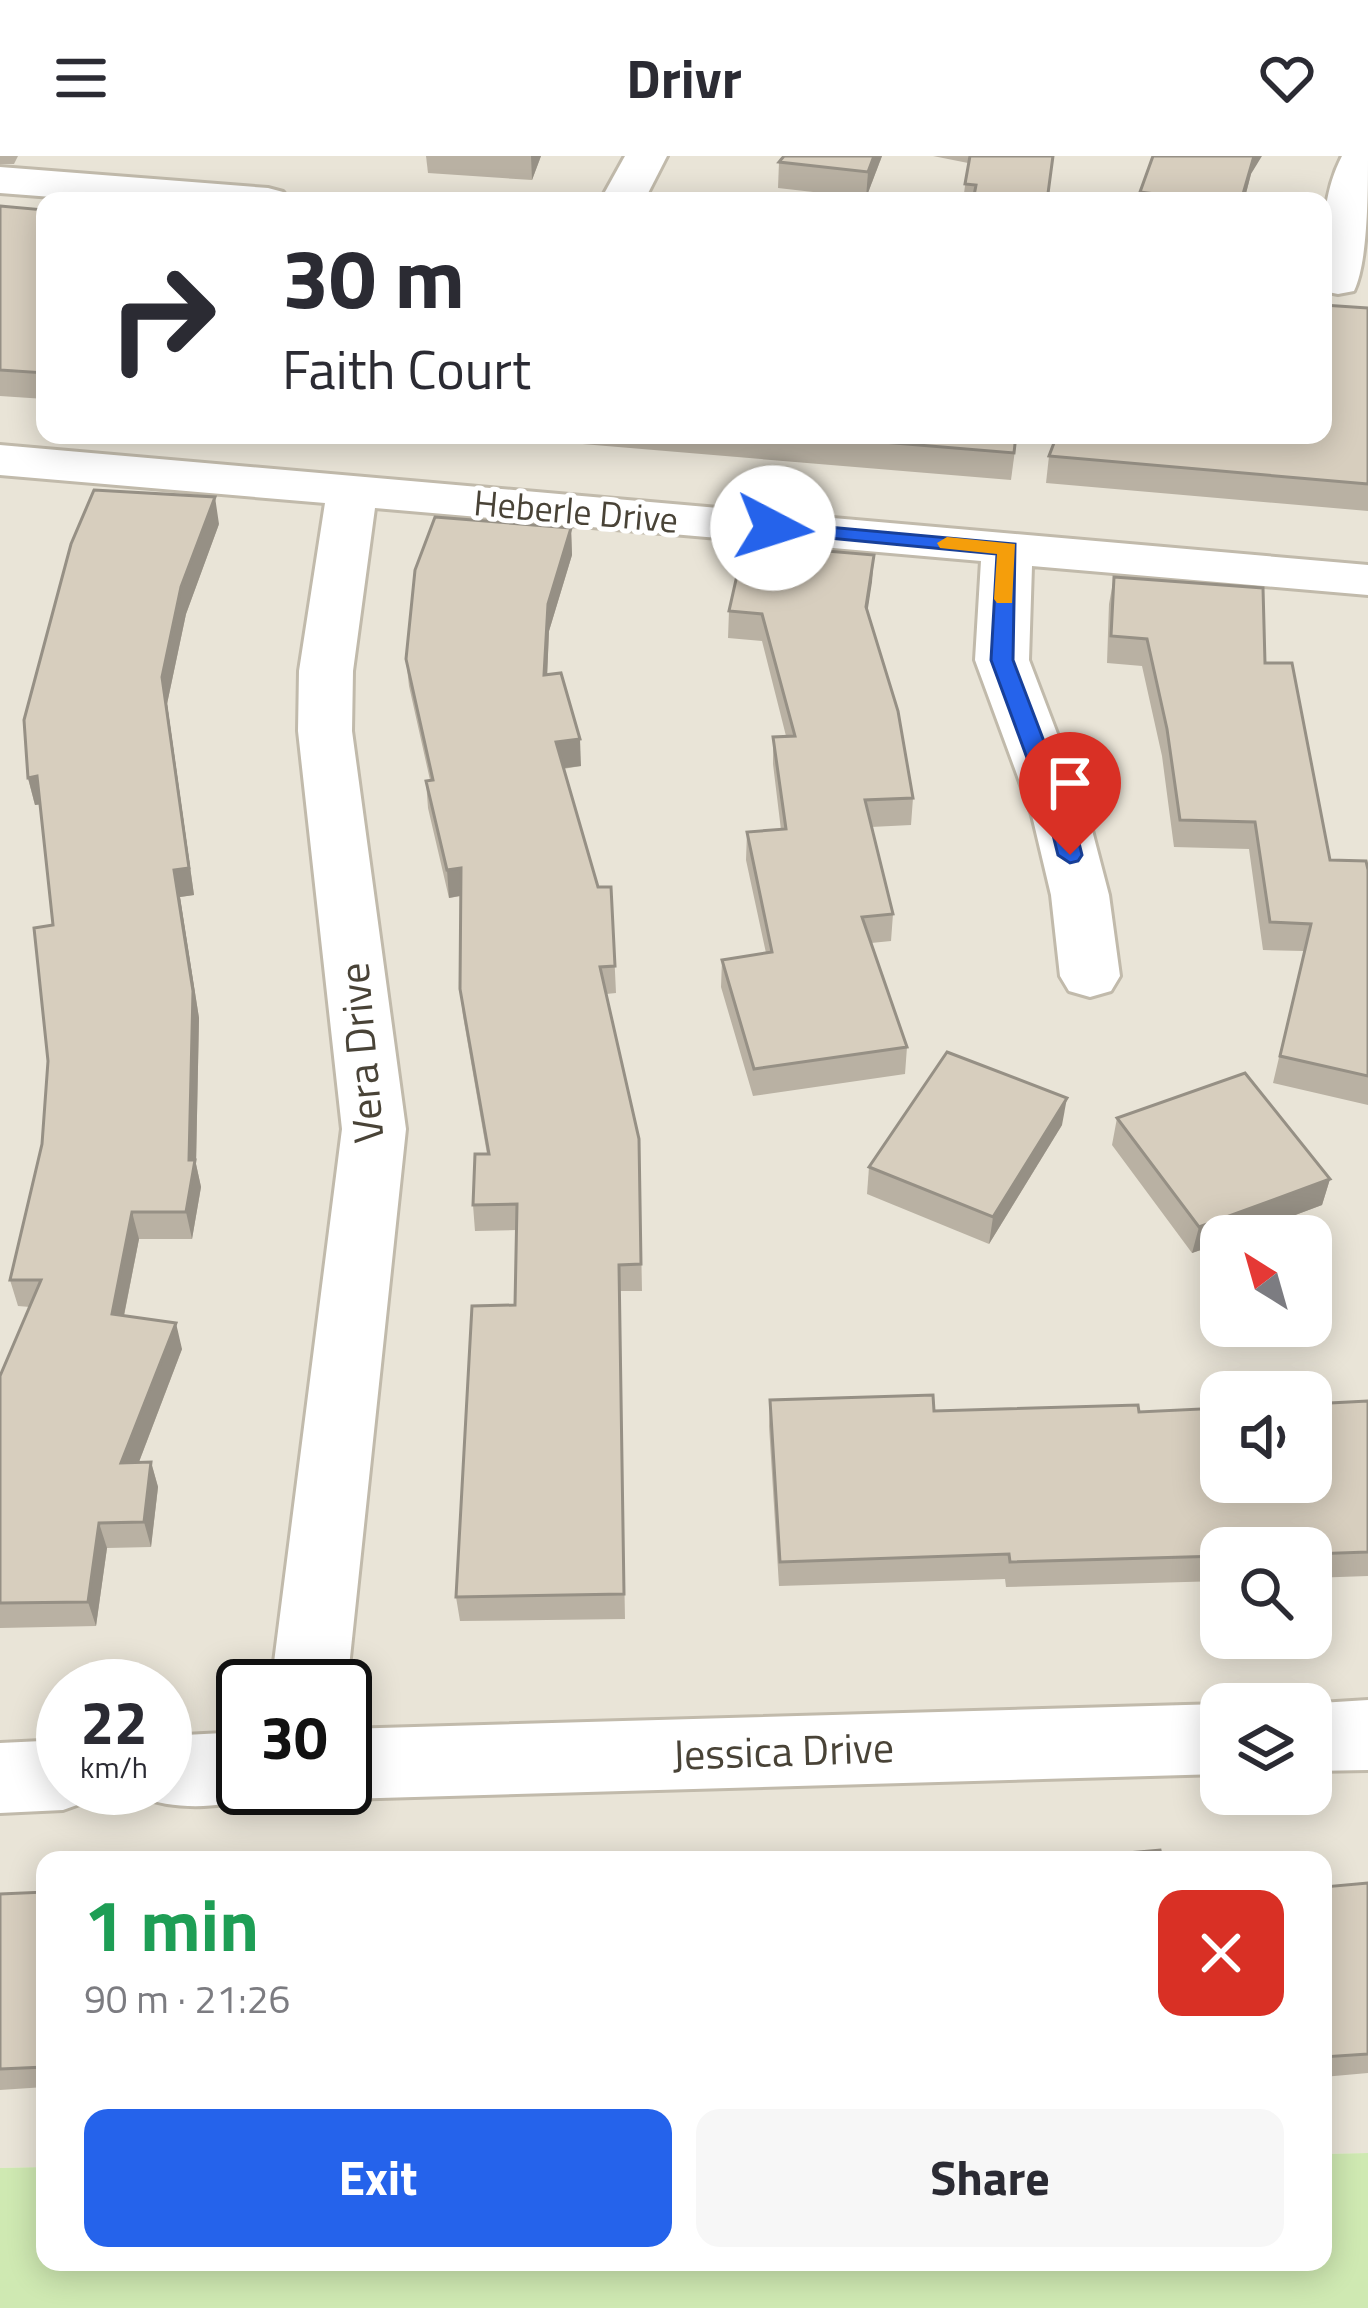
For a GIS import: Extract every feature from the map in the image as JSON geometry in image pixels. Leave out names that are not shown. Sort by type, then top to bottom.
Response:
[{"type":"street","points":[[627,192],[646,156]]},
{"type":"street","points":[[1343,281],[1351,180],[1363,156]]},
{"type":"street","points":[[0,181],[105,172],[217,192]]},
{"type":"street","name":"Heberle Drive","points":[[0,460],[1368,580]]},
{"type":"street","name":"Vera Drive","points":[[312,1659],[374,1129],[325,731],[326,671],[352,491]]},
{"type":"street","points":[[1007,548],[1002,660],[1060,815],[1079,895],[1090,976]]},
{"type":"street","points":[[1332,1736],[1368,1735]]},
{"type":"street","name":"Jessica Drive","points":[[372,1763],[1200,1740]]},
{"type":"street","points":[[0,1778],[36,1776]]},
{"type":"shaded area","points":[[0,156],[1368,156],[1368,2153],[1332,2154],[1332,1851],[36,1851],[36,2167],[0,2168]]},
{"type":"green space","points":[[1368,2153],[1368,2308],[0,2308],[0,2168],[36,2167],[36,2271],[1332,2271],[1332,2154]]},
{"type":"building","points":[[784,156],[874,156],[868,172],[779,162]]},
{"type":"building","points":[[970,156],[1053,156],[1048,192],[975,192],[976,185],[965,184]]},
{"type":"building","points":[[1153,156],[1254,156],[1244,192],[1140,192]]},
{"type":"building","points":[[0,206],[36,209],[36,372],[0,370]]},
{"type":"building","points":[[1332,306],[1368,308],[1368,484],[1049,456],[1054,444],[1332,444]]},
{"type":"building","points":[[906,444],[1015,444],[1014,453]]},
{"type":"building","points":[[94,490],[215,497],[181,587],[162,677],[189,868],[174,870],[193,991],[189,1160],[195,1160],[186,1212],[132,1212],[112,1314],[176,1323],[121,1463],[151,1462],[144,1522],[99,1523],[88,1602],[0,1603],[0,1376],[41,1280],[10,1280],[42,1144],[48,1061],[34,928],[53,925],[37,776],[28,778],[24,720],[71,544]]},
{"type":"building","points":[[435,517],[571,528],[548,604],[544,675],[561,673],[580,739],[556,742],[598,887],[611,887],[615,966],[600,967],[639,1139],[641,1264],[619,1265],[624,1594],[456,1597],[472,1306],[515,1305],[517,1204],[473,1205],[475,1154],[489,1154],[460,989],[461,868],[447,870],[426,781],[433,780],[406,659],[415,570]]},
{"type":"building","points":[[744,544],[874,555],[866,607],[898,711],[913,798],[865,800],[893,914],[862,917],[907,1047],[754,1069],[722,960],[772,952],[747,832],[786,829],[773,737],[795,736],[762,614],[729,611]]},
{"type":"building","points":[[1114,577],[1263,588],[1265,663],[1292,663],[1330,860],[1366,861],[1368,870],[1368,1076],[1280,1056],[1311,924],[1270,922],[1255,822],[1180,820],[1147,639],[1111,636]]},
{"type":"building","points":[[947,1052],[1067,1098],[993,1217],[869,1167]]},
{"type":"building","points":[[1245,1073],[1330,1179],[1232,1215],[1200,1215],[1199,1227],[1117,1118]]},
{"type":"building","points":[[933,1395],[934,1411],[1138,1405],[1139,1412],[1200,1409],[1200,1503],[1332,1503],[1332,1403],[1368,1401],[1368,1552],[1332,1553],[1332,1527],[1200,1527],[1200,1557],[1010,1562],[1009,1554],[780,1562],[770,1400]]},
{"type":"building","points":[[1368,1883],[1368,2054],[1332,2056],[1332,1886]]},
{"type":"building","points":[[36,1892],[36,2067],[0,2069],[0,1894]]},
{"type":"slow traffic","points":[[947,543],[1007,548],[1005,599]]},
{"type":"route","points":[[773,528],[1007,548],[1002,660],[1060,815],[1070,855]]}]
